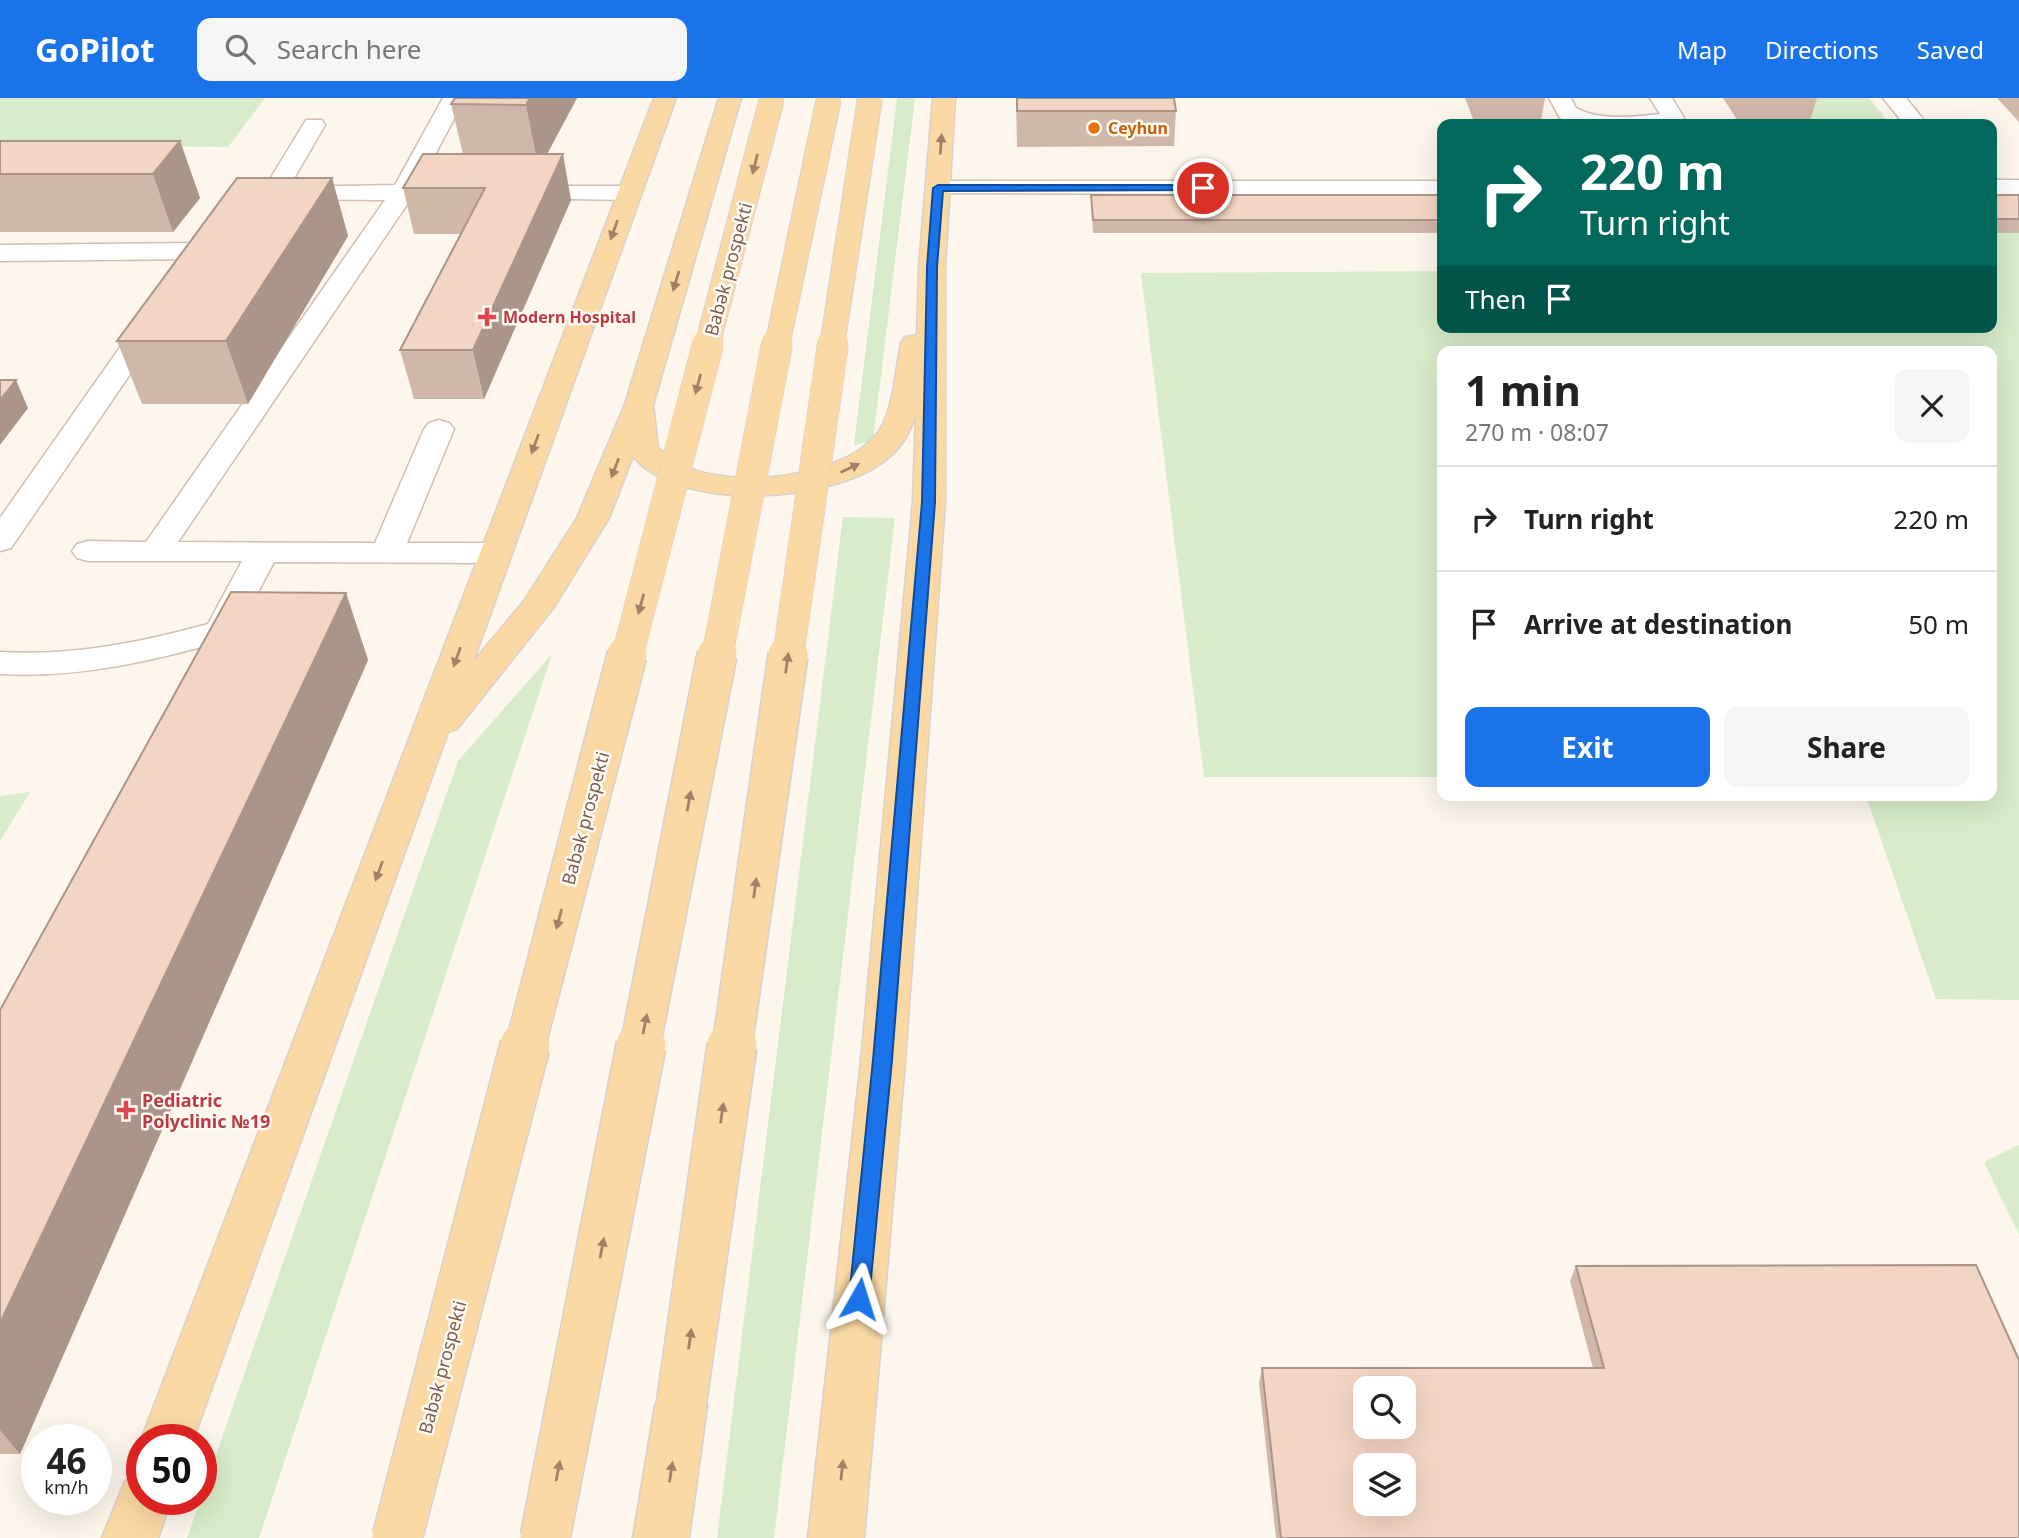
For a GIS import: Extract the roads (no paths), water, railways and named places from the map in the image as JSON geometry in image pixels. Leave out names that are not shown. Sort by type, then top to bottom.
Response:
[{"type":"main road","points":[[173,1424],[665,98]]},
{"type":"main road","points":[[425,744],[537,607],[593,519],[639,404],[730,98]]},
{"type":"main road","name":"Babək prospekti","points":[[397,1538],[772,98]]},
{"type":"main road","points":[[545,1538],[789,284],[829,98]]},
{"type":"main road","points":[[661,1538],[836,314],[870,98]]},
{"type":"main road","points":[[836,1538],[884,1047],[929,502],[932,267],[944,98]]},
{"type":"main road","points":[[639,404],[640,437],[646,454],[664,467],[693,480],[738,487],[793,485],[846,470],[880,449],[895,432],[932,267]]},
{"type":"main road","points":[[130,1538],[139,1515]]},
{"type":"street","points":[[155,552],[403,192],[454,98]]},
{"type":"street","points":[[1560,98],[1568,113],[1582,119]]},
{"type":"street","points":[[1661,98],[1673,118],[1668,119]]},
{"type":"street","points":[[1894,98],[1912,119]]},
{"type":"street","points":[[273,194],[314,125]]},
{"type":"street","points":[[1997,187],[2019,187]]},
{"type":"street","points":[[938,188],[1437,188]]},
{"type":"street","points":[[2,537],[185,273],[241,202],[273,194],[628,193]]},
{"type":"street","points":[[0,253],[185,273]]},
{"type":"street","points":[[387,553],[439,429]]},
{"type":"street","points":[[88,551],[496,553]]},
{"type":"street","points":[[202,667],[263,552]]},
{"type":"street","points":[[0,663],[40,666],[129,656],[221,631]]},
{"type":"place","name":"Ceyhun","points":[[1094,128]]},
{"type":"place","name":"Modern Hospital","points":[[487,317]]},
{"type":"place","name":"Pediatric Polyclinic №19","points":[[126,1110]]}]
